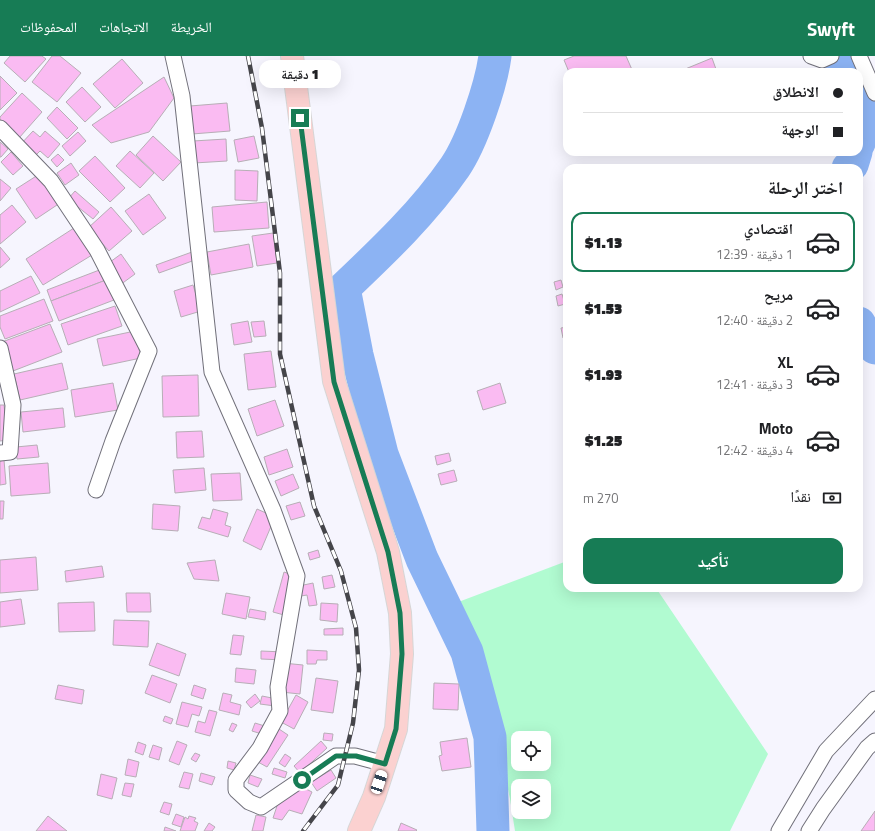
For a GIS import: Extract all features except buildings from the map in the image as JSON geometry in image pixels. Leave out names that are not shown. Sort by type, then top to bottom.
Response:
[{"type":"main road","points":[[292,56],[334,382],[388,552],[400,613],[402,654],[396,729],[385,764],[359,831]]},
{"type":"street","points":[[173,56],[182,96],[212,372],[273,510],[297,576],[278,687],[280,711],[260,748],[236,780],[236,790],[249,802],[261,806],[336,756],[356,756],[385,764]]},
{"type":"street","points":[[811,56],[822,60],[829,57]]},
{"type":"street","points":[[860,56],[875,93]]},
{"type":"street","points":[[0,128],[51,181],[96,250],[149,351],[113,441],[96,490]]},
{"type":"street","points":[[0,348],[13,405],[10,452],[0,453]]},
{"type":"street","points":[[779,831],[826,751],[875,699]]},
{"type":"street","points":[[809,831],[827,803],[867,748],[875,741]]},
{"type":"green space","points":[[563,563],[563,592],[659,592],[768,754],[730,831],[515,831],[513,819],[551,819],[551,779],[511,779],[511,805],[481,657],[453,604]]},
{"type":"waterway","points":[[493,831],[490,737],[467,652],[422,559],[382,454],[357,355],[344,288],[389,245],[417,215],[455,167],[468,143],[480,113],[495,56]]},
{"type":"waterway","points":[[831,56],[842,68]]},
{"type":"waterway","points":[[863,102],[865,112],[863,130]]},
{"type":"waterway","points":[[852,164],[855,156]]},
{"type":"waterway","points":[[863,329],[875,348]]},
{"type":"railway","points":[[248,56],[262,128],[280,273],[280,354],[314,506],[341,571],[356,628],[359,670],[353,723],[338,785],[303,831]]},
{"type":"route","points":[[300,118],[334,382],[388,552],[400,613],[402,654],[396,729],[385,764],[356,756],[336,756],[302,780]]}]
